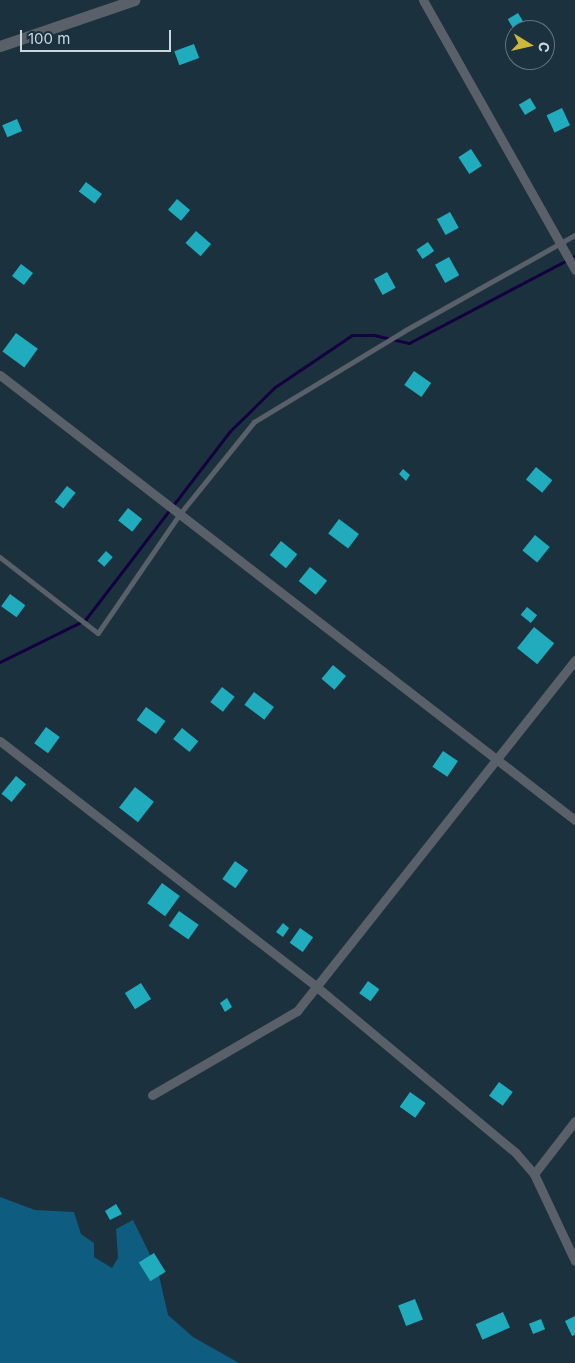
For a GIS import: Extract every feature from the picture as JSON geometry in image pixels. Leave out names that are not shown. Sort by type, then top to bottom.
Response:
[{"type":"street","points":[[0,46],[134,0]]},
{"type":"street","points":[[423,0],[575,270]]},
{"type":"street","points":[[0,375],[575,820]]},
{"type":"street","points":[[152,1095],[296,1011],[318,988],[494,759],[575,660]]},
{"type":"street","points":[[0,741],[318,988],[515,1152],[534,1174],[575,1261]]},
{"type":"street","points":[[534,1174],[575,1121]]},
{"type":"lane","points":[[0,557],[98,633],[179,515],[254,422],[404,331],[575,235]]},
{"type":"shaded area","points":[[0,1197],[35,1210],[74,1212],[81,1234],[94,1243],[94,1257],[112,1268],[118,1258],[116,1229],[133,1220],[158,1271],[168,1315],[193,1337],[239,1363],[0,1363]]},
{"type":"building","points":[[518,13],[522,20],[508,20]]},
{"type":"building","points":[[194,44],[199,58],[179,65],[174,51]]},
{"type":"building","points":[[530,98],[536,108],[525,115],[519,105]]},
{"type":"building","points":[[562,108],[570,125],[555,132],[547,115]]},
{"type":"building","points":[[17,119],[22,131],[7,137],[2,125]]},
{"type":"building","points":[[471,149],[482,166],[469,174],[458,157]]},
{"type":"building","points":[[86,182],[102,194],[95,204],[79,192]]},
{"type":"building","points":[[177,199],[190,210],[181,221],[168,210]]},
{"type":"building","points":[[450,212],[459,228],[446,235],[437,219]]},
{"type":"building","points":[[196,231],[211,244],[201,256],[186,243]]},
{"type":"building","points":[[428,242],[434,251],[423,259],[416,250]]},
{"type":"building","points":[[449,257],[459,275],[445,283],[435,265]]},
{"type":"building","points":[[21,264],[33,273],[24,285],[12,276]]},
{"type":"building","points":[[387,272],[396,288],[383,295],[374,279]]},
{"type":"building","points":[[16,333],[38,349],[24,367],[2,352]]},
{"type":"building","points":[[414,371],[431,383],[421,397],[404,385]]},
{"type":"building","points":[[536,467],[552,480],[542,493],[526,479]]},
{"type":"building","points":[[403,469],[410,475],[406,481],[399,474]]},
{"type":"building","points":[[67,486],[76,493],[63,509],[55,502]]},
{"type":"building","points":[[128,508],[142,519],[132,532],[118,521]]},
{"type":"building","points":[[339,519],[359,534],[348,548],[328,533]]},
{"type":"building","points":[[535,535],[550,547],[537,563],[522,551]]},
{"type":"building","points":[[281,541],[297,554],[286,568],[270,555]]},
{"type":"building","points":[[106,551],[113,557],[104,567],[97,561]]},
{"type":"building","points":[[310,567],[327,581],[316,595],[299,581]]},
{"type":"building","points":[[10,594],[25,605],[17,617],[1,606]]},
{"type":"building","points":[[527,607],[537,615],[531,623],[521,615]]},
{"type":"building","points":[[534,627],[554,643],[537,664],[517,648]]},
{"type":"building","points":[[333,665],[346,676],[334,690],[321,679]]},
{"type":"building","points":[[222,687],[235,697],[223,712],[210,702]]},
{"type":"building","points":[[254,692],[274,707],[264,720],[244,705]]},
{"type":"building","points":[[146,707],[165,721],[156,734],[137,720]]},
{"type":"building","points":[[46,727],[60,737],[48,753],[34,743]]},
{"type":"building","points":[[182,728],[198,741],[190,752],[173,739]]},
{"type":"building","points":[[443,751],[458,761],[447,777],[432,767]]},
{"type":"building","points":[[16,776],[26,784],[12,802],[2,794]]},
{"type":"building","points":[[135,787],[154,802],[138,822],[119,807]]},
{"type":"building","points":[[235,861],[248,870],[235,888],[222,879]]},
{"type":"building","points":[[162,883],[180,896],[165,916],[147,903]]},
{"type":"building","points":[[179,911],[199,925],[188,940],[169,926]]},
{"type":"building","points":[[283,923],[289,928],[283,937],[276,932]]},
{"type":"building","points":[[300,928],[313,937],[303,952],[290,943]]},
{"type":"building","points":[[368,981],[379,989],[371,1001],[359,993]]},
{"type":"building","points":[[141,983],[151,999],[135,1009],[125,993]]},
{"type":"building","points":[[227,998],[232,1007],[225,1012],[220,1003]]},
{"type":"building","points":[[499,1082],[513,1092],[503,1106],[489,1096]]},
{"type":"building","points":[[410,1092],[426,1103],[415,1118],[400,1107]]},
{"type":"building","points":[[116,1204],[122,1214],[110,1220],[105,1211]]},
{"type":"building","points":[[154,1253],[166,1272],[150,1281],[139,1263]]},
{"type":"building","points":[[415,1299],[423,1320],[406,1326],[398,1305]]},
{"type":"building","points":[[503,1312],[510,1328],[483,1340],[476,1324]]},
{"type":"building","points":[[575,1316],[575,1335],[572,1336],[565,1321]]},
{"type":"building","points":[[541,1319],[545,1329],[533,1334],[529,1324]]},
{"type":"waterway","points":[[0,662],[85,620],[230,431],[275,387],[352,335],[374,335],[409,343],[575,256]]}]
